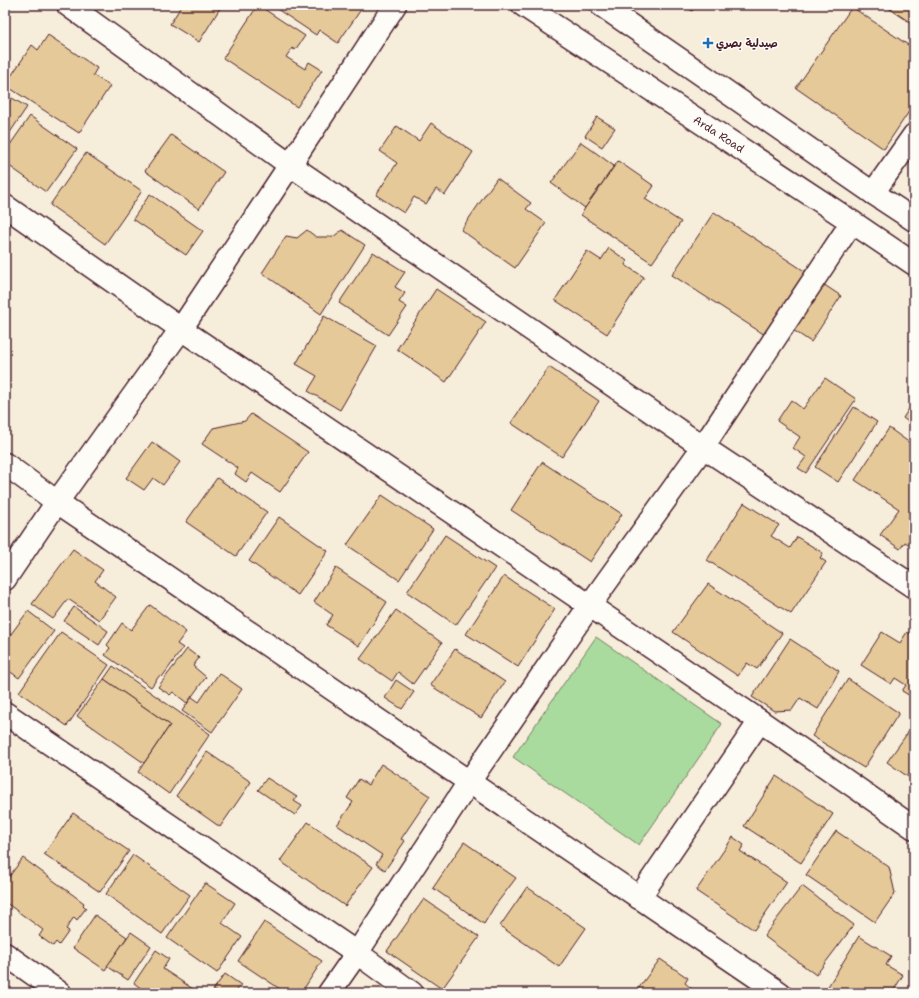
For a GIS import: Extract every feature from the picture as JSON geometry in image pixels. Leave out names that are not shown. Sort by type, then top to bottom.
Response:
[{"type":"street","points":[[68,5],[290,165],[703,447],[914,587]]},
{"type":"street","points":[[5,579],[57,502],[181,329],[395,5]]},
{"type":"street","name":"Arda Road","points":[[523,5],[914,264]]},
{"type":"street","points":[[601,5],[914,220]]},
{"type":"street","points":[[873,193],[914,135]]},
{"type":"street","points":[[5,206],[181,329],[760,720],[914,828]]},
{"type":"street","points":[[329,993],[357,953],[469,782],[590,605],[703,447],[852,222]]},
{"type":"street","points":[[5,464],[57,502],[780,993]]},
{"type":"street","points":[[5,713],[357,953],[412,993]]},
{"type":"street","points":[[639,898],[760,720]]},
{"type":"street","points":[[5,954],[60,993]]},
{"type":"green space","points":[[596,637],[722,724],[639,845],[513,757]]},
{"type":"building","points":[[182,5],[222,5],[199,42],[170,24]]},
{"type":"building","points":[[258,5],[305,36],[295,50],[292,48],[286,57],[305,69],[309,62],[322,70],[297,107],[223,58]]},
{"type":"building","points":[[271,5],[364,5],[338,43],[319,30],[316,35]]},
{"type":"building","points":[[684,5],[697,5],[692,11]]},
{"type":"building","points":[[884,5],[914,5],[914,25]]},
{"type":"building","points":[[852,7],[914,49],[914,104],[884,149],[796,88]]},
{"type":"building","points":[[48,35],[97,68],[93,75],[110,86],[79,133],[5,85],[32,45],[38,50]]},
{"type":"building","points":[[12,98],[27,107],[5,140],[5,108]]},
{"type":"building","points":[[30,116],[77,149],[46,192],[5,163],[5,152]]},
{"type":"building","points":[[597,117],[615,128],[602,147],[585,136]]},
{"type":"building","points":[[431,123],[473,152],[445,195],[436,189],[426,204],[414,197],[404,213],[376,195],[397,163],[380,151],[397,126],[419,141]]},
{"type":"building","points":[[171,135],[224,172],[199,209],[145,171]]},
{"type":"building","points":[[581,142],[614,166],[585,208],[551,183]]},
{"type":"building","points":[[86,153],[142,191],[105,244],[50,205]]},
{"type":"building","points":[[618,161],[654,186],[645,199],[681,222],[652,263],[581,215]]},
{"type":"building","points":[[497,178],[531,203],[526,209],[546,223],[515,268],[461,230]]},
{"type":"building","points":[[150,194],[203,231],[186,255],[133,219]]},
{"type":"building","points":[[714,212],[806,272],[765,335],[672,275]]},
{"type":"building","points":[[307,230],[316,237],[333,237],[342,230],[365,245],[321,314],[262,273],[286,236],[297,238]]},
{"type":"building","points":[[609,248],[627,261],[625,265],[644,277],[607,334],[555,300],[587,251],[601,260]]},
{"type":"building","points":[[373,252],[405,272],[395,287],[405,293],[399,302],[407,307],[388,335],[339,303]]},
{"type":"building","points":[[820,282],[841,296],[811,342],[790,328]]},
{"type":"building","points":[[436,289],[486,322],[446,382],[397,349]]},
{"type":"building","points":[[324,316],[377,346],[340,410],[308,391],[317,376],[296,364]]},
{"type":"building","points":[[549,367],[599,401],[562,457],[511,423]]},
{"type":"building","points":[[825,378],[856,399],[806,473],[798,468],[806,457],[793,448],[800,437],[777,421],[791,400],[803,409]]},
{"type":"building","points":[[914,401],[914,426],[903,418]]},
{"type":"building","points":[[854,407],[877,422],[838,482],[815,467]]},
{"type":"building","points":[[251,414],[308,452],[280,492],[252,473],[246,482],[235,474],[238,468],[202,444],[213,428],[245,421]]},
{"type":"building","points":[[889,428],[914,446],[914,548],[905,542],[900,549],[880,535],[899,509],[855,480]]},
{"type":"building","points":[[152,442],[180,462],[163,485],[153,478],[144,490],[126,478]]},
{"type":"building","points":[[542,462],[622,514],[590,562],[511,510]]},
{"type":"building","points":[[217,478],[267,512],[236,556],[186,522]]},
{"type":"building","points":[[382,495],[433,529],[399,580],[347,545]]},
{"type":"building","points":[[744,503],[779,525],[771,536],[790,548],[797,537],[823,553],[820,558],[826,562],[791,614],[707,560]]},
{"type":"building","points":[[279,517],[328,551],[298,595],[249,561]]},
{"type":"building","points":[[445,535],[495,568],[456,625],[407,592]]},
{"type":"building","points":[[73,549],[103,570],[95,581],[116,597],[99,620],[68,599],[53,619],[32,604]]},
{"type":"building","points":[[336,568],[387,602],[359,646],[326,625],[333,615],[314,602]]},
{"type":"building","points":[[504,576],[555,609],[518,667],[466,634]]},
{"type":"building","points":[[708,584],[782,633],[757,669],[747,663],[738,676],[673,632]]},
{"type":"building","points":[[150,605],[186,632],[177,644],[183,648],[162,677],[160,675],[151,687],[105,655],[110,648],[107,645],[122,623],[131,630]]},
{"type":"building","points":[[74,607],[108,631],[99,645],[64,621]]},
{"type":"building","points":[[396,610],[442,643],[413,684],[398,672],[392,681],[360,659]]},
{"type":"building","points":[[28,611],[54,631],[19,678],[5,668],[5,642]]},
{"type":"building","points":[[61,632],[109,665],[67,726],[19,692]]},
{"type":"building","points":[[882,632],[900,643],[907,632],[914,636],[914,694],[912,697],[902,691],[906,685],[895,678],[891,684],[861,665]]},
{"type":"building","points":[[790,639],[839,671],[818,709],[800,698],[792,710],[774,711],[752,697]]},
{"type":"building","points":[[187,649],[199,658],[193,666],[206,677],[187,703],[173,692],[170,695],[158,687]]},
{"type":"building","points":[[455,649],[505,682],[481,718],[430,685]]},
{"type":"building","points":[[113,666],[210,734],[169,794],[138,772],[170,725],[104,679]]},
{"type":"building","points":[[219,673],[242,689],[212,732],[182,711],[192,697],[199,702]]},
{"type":"building","points":[[104,679],[170,725],[144,763],[77,716]]},
{"type":"building","points":[[848,679],[899,713],[864,768],[812,736]]},
{"type":"building","points":[[396,680],[414,692],[402,709],[385,698]]},
{"type":"building","points":[[914,724],[914,781],[887,762]]},
{"type":"building","points":[[207,752],[251,782],[220,827],[176,796]]},
{"type":"building","points":[[381,764],[430,796],[401,839],[405,841],[385,870],[376,864],[382,855],[337,825],[353,802],[347,798],[359,779],[368,785]]},
{"type":"building","points":[[776,776],[833,814],[801,863],[744,826]]},
{"type":"building","points":[[267,778],[297,797],[294,801],[302,806],[295,815],[258,790]]},
{"type":"building","points":[[73,813],[129,851],[100,892],[44,854]]},
{"type":"building","points":[[308,822],[373,867],[345,906],[280,861]]},
{"type":"building","points":[[836,831],[889,867],[895,893],[875,922],[806,875]]},
{"type":"building","points":[[733,837],[744,845],[740,851],[787,882],[754,930],[696,891]]},
{"type":"building","points":[[464,842],[516,878],[494,907],[484,924],[433,888]]},
{"type":"building","points":[[133,855],[190,895],[162,934],[106,894]]},
{"type":"building","points":[[23,858],[84,903],[83,905],[86,908],[77,920],[74,917],[66,929],[69,931],[59,945],[56,942],[53,946],[39,936],[43,930],[5,902],[5,882]]},
{"type":"building","points":[[205,883],[235,903],[222,923],[242,937],[217,973],[167,938]]},
{"type":"building","points":[[802,886],[854,925],[816,975],[764,936]]},
{"type":"building","points":[[527,887],[586,928],[559,967],[500,926]]},
{"type":"building","points":[[424,899],[479,937],[442,989],[387,951]]},
{"type":"building","points":[[95,915],[127,937],[105,970],[73,948]]},
{"type":"building","points":[[264,922],[322,961],[301,993],[286,993],[238,961]]},
{"type":"building","points":[[131,932],[151,946],[128,980],[107,966]]},
{"type":"building","points":[[859,936],[891,956],[886,965],[903,975],[892,993],[824,993]]},
{"type":"building","points":[[156,950],[169,959],[163,969],[199,993],[147,993],[134,983]]},
{"type":"building","points":[[660,959],[688,978],[685,983],[691,988],[688,992],[690,993],[635,993]]},
{"type":"building","points":[[225,974],[241,985],[235,993],[217,993],[213,990]]},
{"type":"place","name":"صيدلية بصري","points":[[708,43]]}]
